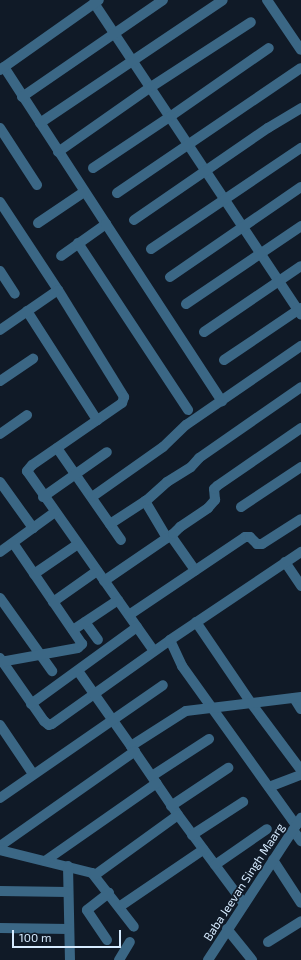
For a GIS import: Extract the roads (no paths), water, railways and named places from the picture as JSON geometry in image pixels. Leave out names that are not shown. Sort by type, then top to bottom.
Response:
[{"type":"street","points":[[22,96],[116,34],[163,0]]},
{"type":"street","points":[[40,123],[223,0]]},
{"type":"street","points":[[267,0],[301,50]]},
{"type":"street","points":[[222,400],[40,123],[2,68],[97,2],[116,34],[171,116],[242,227],[300,311],[224,360]]},
{"type":"street","points":[[58,152],[151,87],[251,22]]},
{"type":"street","points":[[93,168],[270,48]]},
{"type":"street","points":[[117,193],[301,68]]},
{"type":"street","points":[[134,220],[205,170],[301,108]]},
{"type":"street","points":[[0,128],[37,185]]},
{"type":"street","points":[[151,249],[301,148]]},
{"type":"street","points":[[170,277],[301,187]]},
{"type":"street","points":[[38,223],[84,192]]},
{"type":"street","points":[[0,202],[58,290],[124,397],[122,403],[28,468],[29,476],[154,651]]},
{"type":"street","points":[[61,256],[106,224]]},
{"type":"street","points":[[186,304],[301,226]]},
{"type":"street","points":[[78,243],[188,410]]},
{"type":"street","points":[[204,332],[301,266]]},
{"type":"street","points":[[0,271],[15,294]]},
{"type":"street","points":[[0,330],[58,290]]},
{"type":"street","points":[[27,311],[97,420]]},
{"type":"street","points":[[92,497],[163,447],[183,428],[301,346]]},
{"type":"street","points":[[0,381],[33,359]]},
{"type":"street","points":[[110,524],[145,501],[167,482],[190,467],[203,455],[301,387]]},
{"type":"street","points":[[0,434],[27,415]]},
{"type":"street","points":[[104,581],[169,537],[180,527],[211,505],[215,500],[214,489],[217,486],[301,428]]},
{"type":"street","points":[[57,448],[121,540]]},
{"type":"street","points":[[43,497],[107,452]]},
{"type":"street","points":[[241,507],[301,467]]},
{"type":"street","points":[[0,482],[33,528]]},
{"type":"street","points":[[145,501],[169,537],[195,570]]},
{"type":"street","points":[[0,552],[55,512]]},
{"type":"street","points":[[129,615],[245,537],[250,537],[257,544],[262,544],[300,522]]},
{"type":"street","points":[[13,543],[82,643],[80,647],[1,660],[30,704],[44,722],[49,725],[196,622],[301,552]]},
{"type":"street","points":[[34,574],[78,544]]},
{"type":"street","points":[[285,562],[301,586]]},
{"type":"street","points":[[53,602],[97,571]]},
{"type":"street","points":[[0,598],[52,671]]},
{"type":"street","points":[[73,630],[118,600]]},
{"type":"street","points":[[86,622],[98,640]]},
{"type":"street","points":[[196,622],[251,703],[301,770]]},
{"type":"street","points":[[30,704],[138,627]]},
{"type":"street","points":[[170,640],[180,662],[297,824],[301,841]]},
{"type":"street","points":[[78,671],[133,748],[171,806],[244,904]]},
{"type":"street","points":[[1,794],[163,686]]},
{"type":"street","points":[[0,846],[180,713],[191,710],[297,698],[301,709]]},
{"type":"street","points":[[0,725],[33,774]]},
{"type":"street","points":[[45,861],[209,739]]},
{"type":"street","points":[[171,806],[228,768]]},
{"type":"street","points":[[269,787],[301,775]]},
{"type":"street","points":[[192,835],[243,802]]},
{"type":"street","points":[[95,875],[178,815]]},
{"type":"street","name":"Baba Jeevan Singh Maarg","points":[[208,960],[297,824]]},
{"type":"street","points":[[215,865],[268,829]]},
{"type":"street","points":[[0,850],[68,866],[95,875],[134,927]]},
{"type":"street","points":[[120,907],[203,850]]},
{"type":"street","points":[[273,860],[301,903]]},
{"type":"street","points":[[68,866],[70,960]]},
{"type":"street","points":[[0,891],[68,892]]},
{"type":"street","points":[[107,940],[87,910],[109,893]]},
{"type":"street","points":[[268,942],[301,920]]},
{"type":"street","points":[[0,928],[69,929]]},
{"type":"street","points":[[228,929],[252,960]]},
{"type":"street","points":[[119,960],[130,942]]}]
